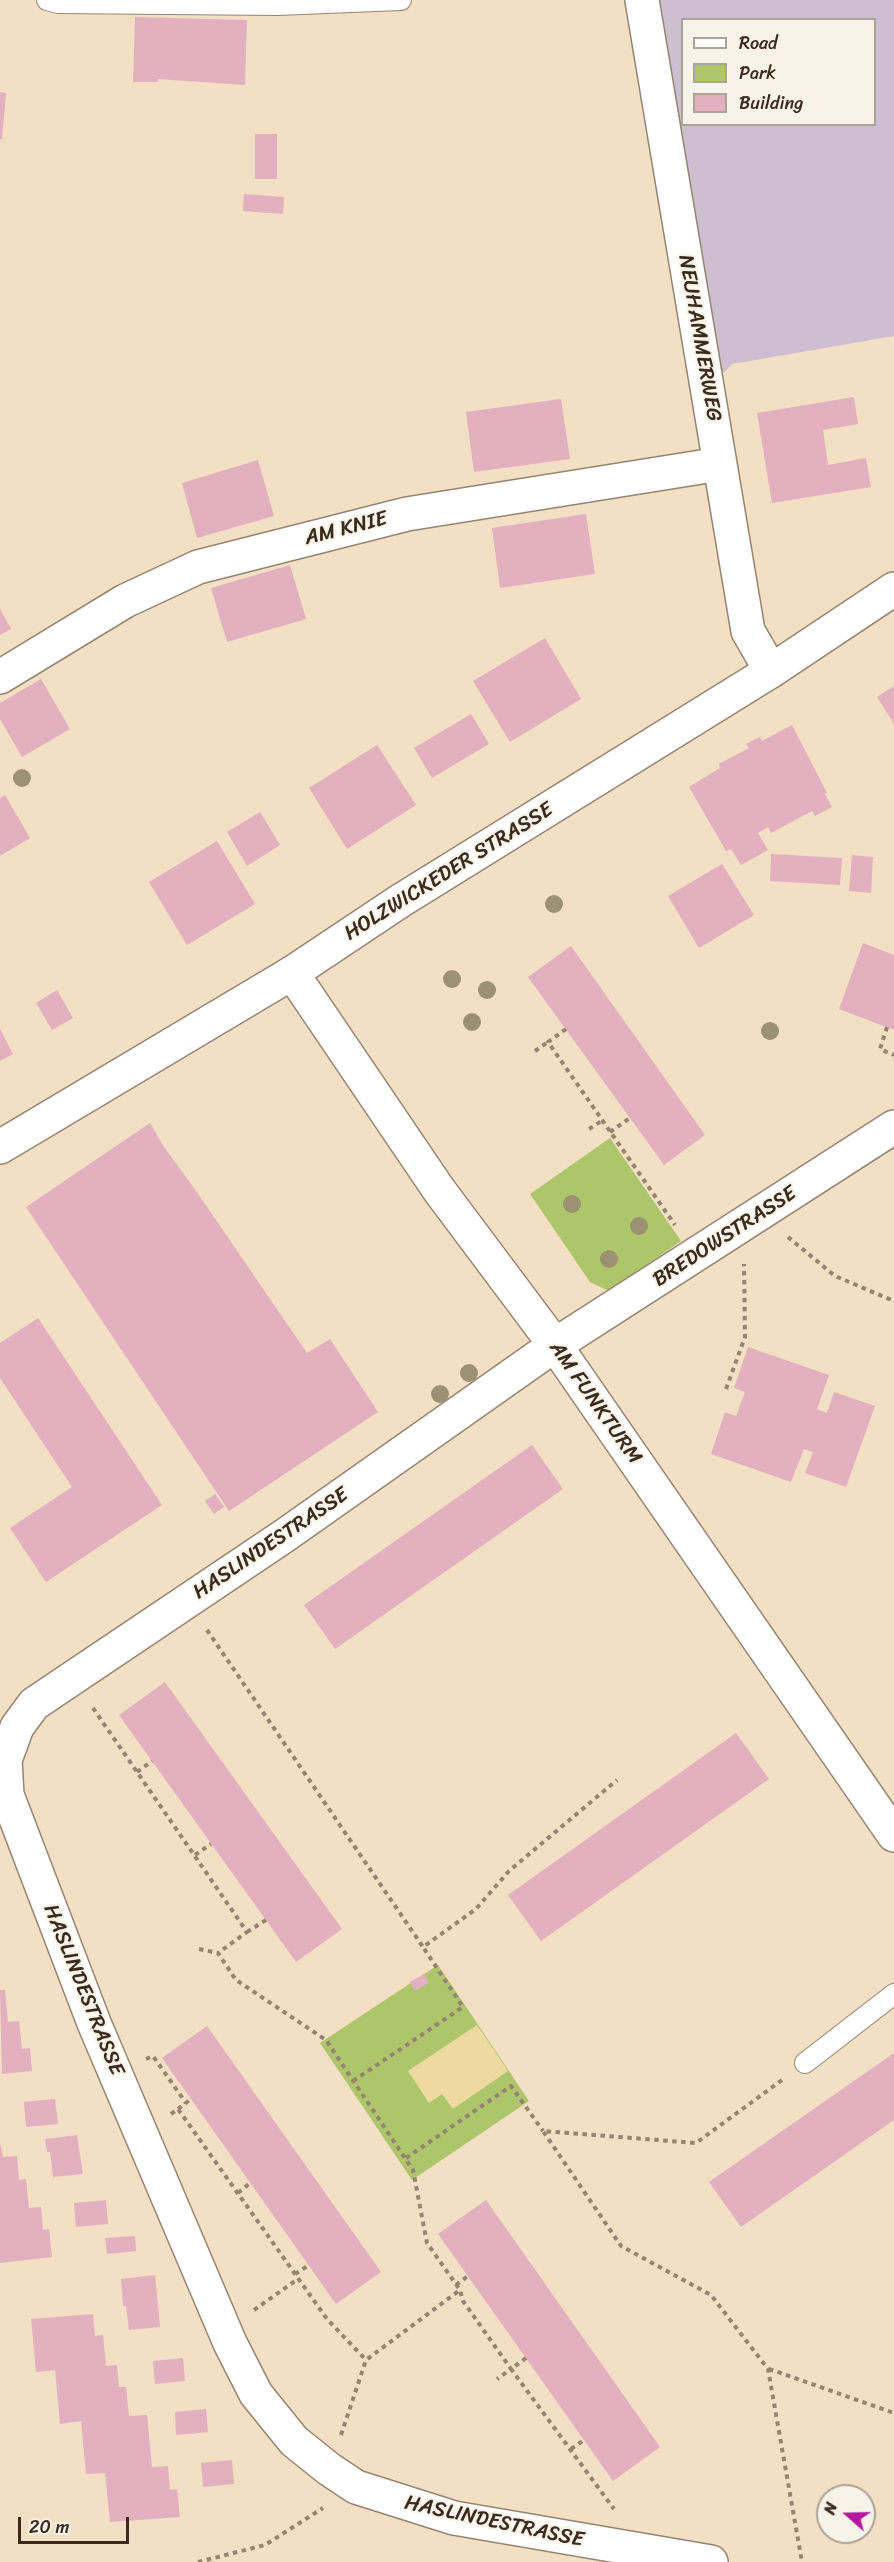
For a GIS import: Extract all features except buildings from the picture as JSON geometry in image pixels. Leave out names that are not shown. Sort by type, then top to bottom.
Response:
[{"type":"street","name":"NEUHAMMERWEG","points":[[642,0],[748,631],[771,670]]},
{"type":"street","name":"AM KNIE","points":[[0,677],[125,601],[198,567],[407,514],[720,464]]},
{"type":"street","name":"HOLZWICKEDER STRASSE","points":[[0,1146],[292,973],[400,901],[771,670],[894,589]]},
{"type":"street","name":"AM FUNKTURM","points":[[292,973],[440,1190],[555,1345],[894,1835]]},
{"type":"street","name":"BREDOWSTRASSE","points":[[555,1345],[894,1127]]},
{"type":"street","name":"HASLINDESTRASSE","points":[[555,1345],[284,1536],[34,1704],[17,1727],[4,1760],[7,1795],[94,2023],[230,2343],[256,2394],[294,2441],[356,2487],[454,2518],[711,2562]]},
{"type":"lane","points":[[47,0],[58,3],[277,5],[401,0]]},
{"type":"lane","points":[[805,2063],[894,1994]]},
{"type":"path","points":[[887,1027],[880,1049],[894,1055]]},
{"type":"path","points":[[535,1052],[566,1029]]},
{"type":"path","points":[[549,1042],[696,1255]]},
{"type":"path","points":[[610,1132],[630,1118]]},
{"type":"path","points":[[589,1130],[603,1120]]},
{"type":"path","points":[[784,1234],[835,1276],[894,1301]]},
{"type":"path","points":[[726,1389],[745,1337],[744,1260]]},
{"type":"path","points":[[187,1601],[463,2007],[353,2081]]},
{"type":"path","points":[[92,1706],[247,1932]]},
{"type":"path","points":[[137,1772],[152,1761]]},
{"type":"path","points":[[423,1947],[476,1909],[508,1871],[617,1780]]},
{"type":"path","points":[[195,1855],[211,1844]]},
{"type":"path","points":[[218,1953],[266,1920]]},
{"type":"path","points":[[199,1948],[218,1953],[236,1980],[326,2040],[406,2158],[416,2177],[427,2243],[460,2290],[464,2301],[615,2511]]},
{"type":"path","points":[[144,2059],[153,2056],[186,2103]]},
{"type":"path","points":[[543,2131],[696,2144],[805,2063]]},
{"type":"path","points":[[406,2158],[511,2086],[621,2246],[711,2295],[768,2369],[801,2562]]},
{"type":"path","points":[[170,2115],[191,2099]]},
{"type":"path","points":[[178,2109],[327,2319],[366,2360]]},
{"type":"path","points":[[238,2193],[250,2183]]},
{"type":"path","points":[[295,2274],[309,2265]]},
{"type":"path","points":[[456,2285],[468,2276]]},
{"type":"path","points":[[246,2316],[298,2279]]},
{"type":"path","points":[[329,2469],[366,2360],[460,2290]]},
{"type":"path","points":[[497,2379],[526,2358]]},
{"type":"path","points":[[768,2369],[894,2413]]},
{"type":"path","points":[[571,2449],[584,2440]]},
{"type":"path","points":[[198,2562],[265,2545],[356,2487]]},
{"type":"shaded area","points":[[642,0],[894,0],[894,336],[732,364],[708,389]]},
{"type":"green space","points":[[610,1138],[681,1241],[609,1291],[590,1282],[530,1194]]},
{"type":"green space","points":[[438,1965],[529,2101],[412,2180],[320,2043]]},
{"type":"sand","points":[[477,2025],[508,2071],[453,2109],[442,2094],[429,2103],[408,2071]]}]
